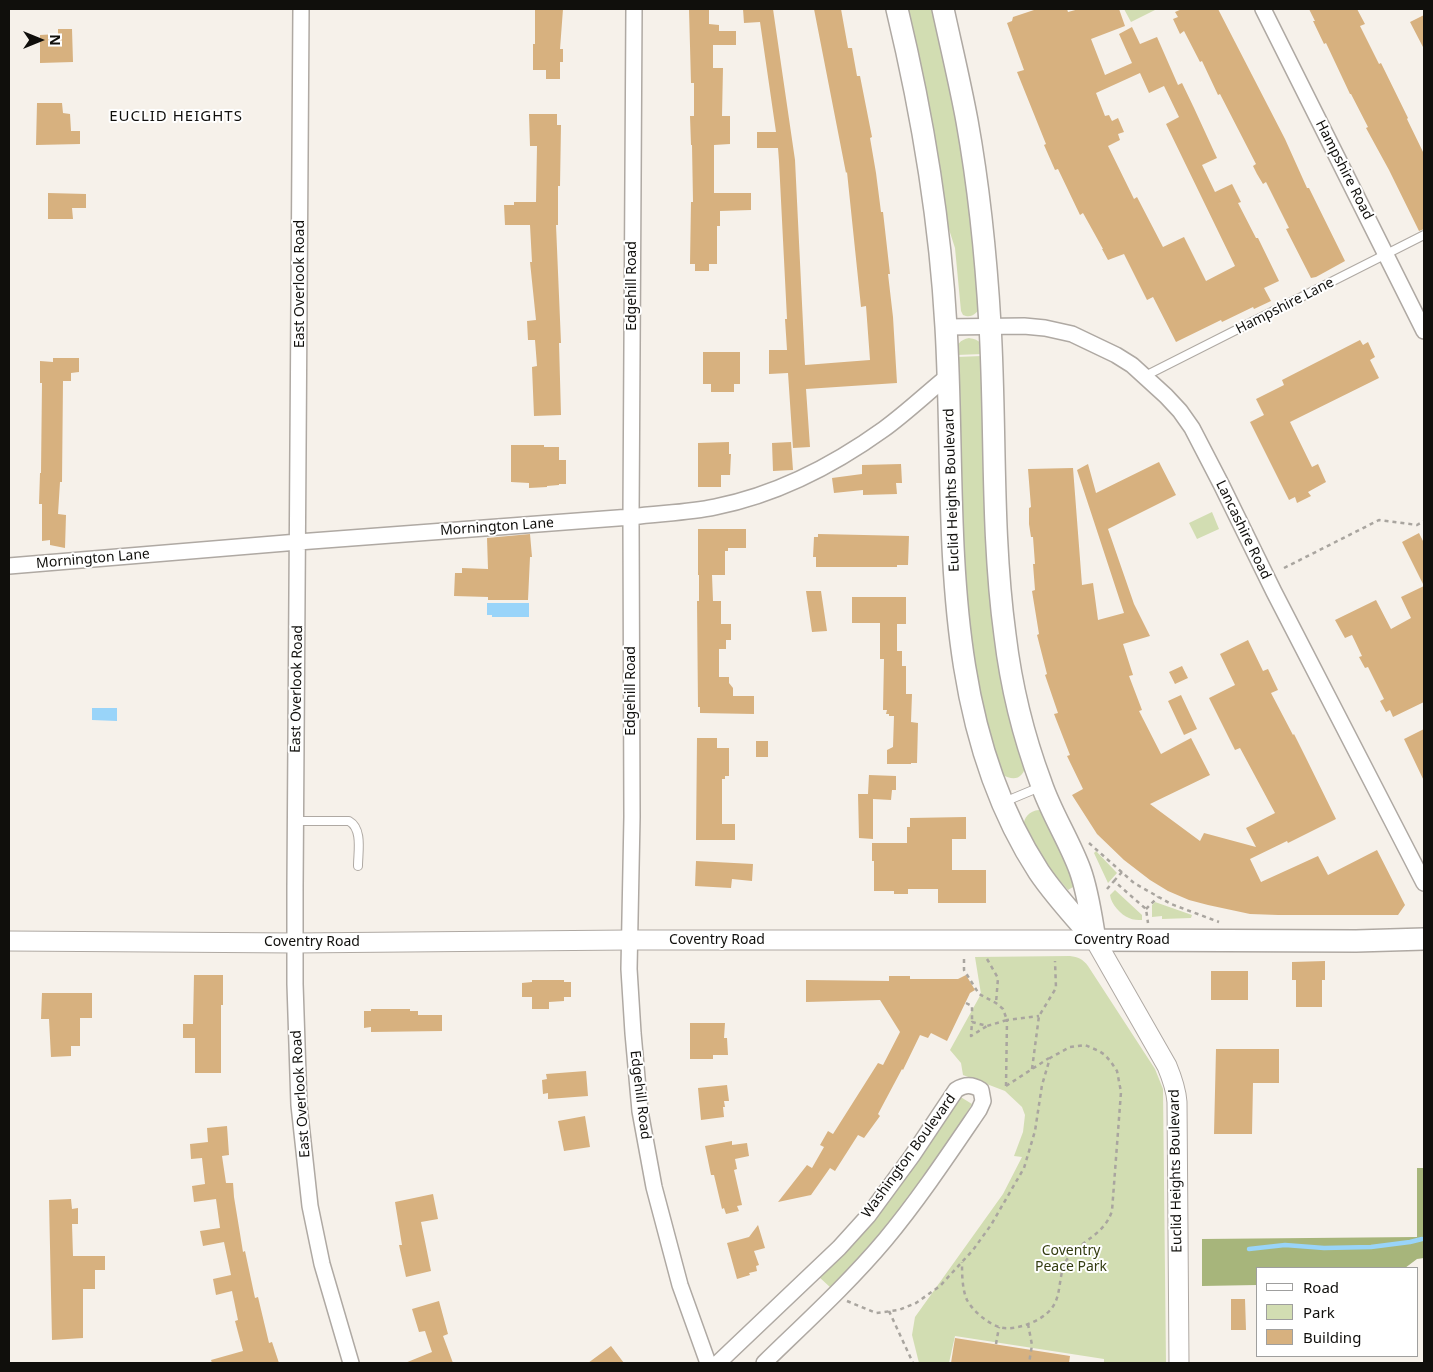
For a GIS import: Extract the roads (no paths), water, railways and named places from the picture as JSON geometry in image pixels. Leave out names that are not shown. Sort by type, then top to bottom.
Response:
[{"type":"main road","name":"Euclid Heights Boulevard","points":[[897,9],[926,144],[942,264],[948,376],[953,557],[958,626],[964,667],[977,726],[989,768],[1024,847],[1053,892],[1095,940]]},
{"type":"main road","name":"Euclid Heights Boulevard","points":[[942,9],[967,120],[984,249],[990,326],[998,555],[1005,635],[1021,719],[1042,786],[1079,868],[1087,893],[1095,940]]},
{"type":"main road","name":"Coventry Road","points":[[1095,940],[1356,941],[1424,939]]},
{"type":"street","name":"East Overlook Road","points":[[301,9],[295,821],[295,984],[299,1105],[310,1206],[322,1264],[351,1363]]},
{"type":"street","name":"Edgehill Road","points":[[634,9],[631,517],[632,817],[629,969],[640,1111],[654,1187],[680,1285],[708,1363]]},
{"type":"street","name":"Hampshire Road","points":[[1263,9],[1424,331]]},
{"type":"street","name":"Lancashire Road","points":[[946,328],[1031,326],[1072,334],[1116,355],[1132,365],[1180,411],[1192,428],[1424,883]]},
{"type":"street","name":"Mornington Lane","points":[[9,566],[631,517],[714,507],[741,501],[796,480],[846,455],[885,428],[948,376]]},
{"type":"street","name":"Coventry Road","points":[[9,941],[1095,940]]},
{"type":"street","name":"Euclid Heights Boulevard","points":[[1095,940],[1167,1066],[1176,1092],[1179,1363]]},
{"type":"street","name":"Washington Boulevard","points":[[718,1363],[811,1276],[868,1216],[912,1156],[956,1090],[969,1084],[976,1086],[983,1094],[983,1102],[979,1110],[932,1178],[886,1239],[848,1281],[764,1363]]},
{"type":"lane","name":"Hampshire Lane","points":[[1145,376],[1424,235]]},
{"type":"lane","points":[[1003,803],[1042,786]]},
{"type":"lane","points":[[295,821],[349,821],[354,824],[358,831],[358,866]]},
{"type":"water","points":[[487,603],[529,603],[529,617],[492,617],[492,615],[487,615]]},
{"type":"water","points":[[92,708],[117,708],[117,721],[92,720]]},
{"type":"waterway","points":[[1249,1249],[1285,1245],[1324,1248],[1371,1247],[1422,1239]]},
{"type":"district","name":"EUCLID HEIGHTS","points":[[176,117]]},
{"type":"park label","name":"Coventry Peace Park","points":[[1071,1260]]}]
